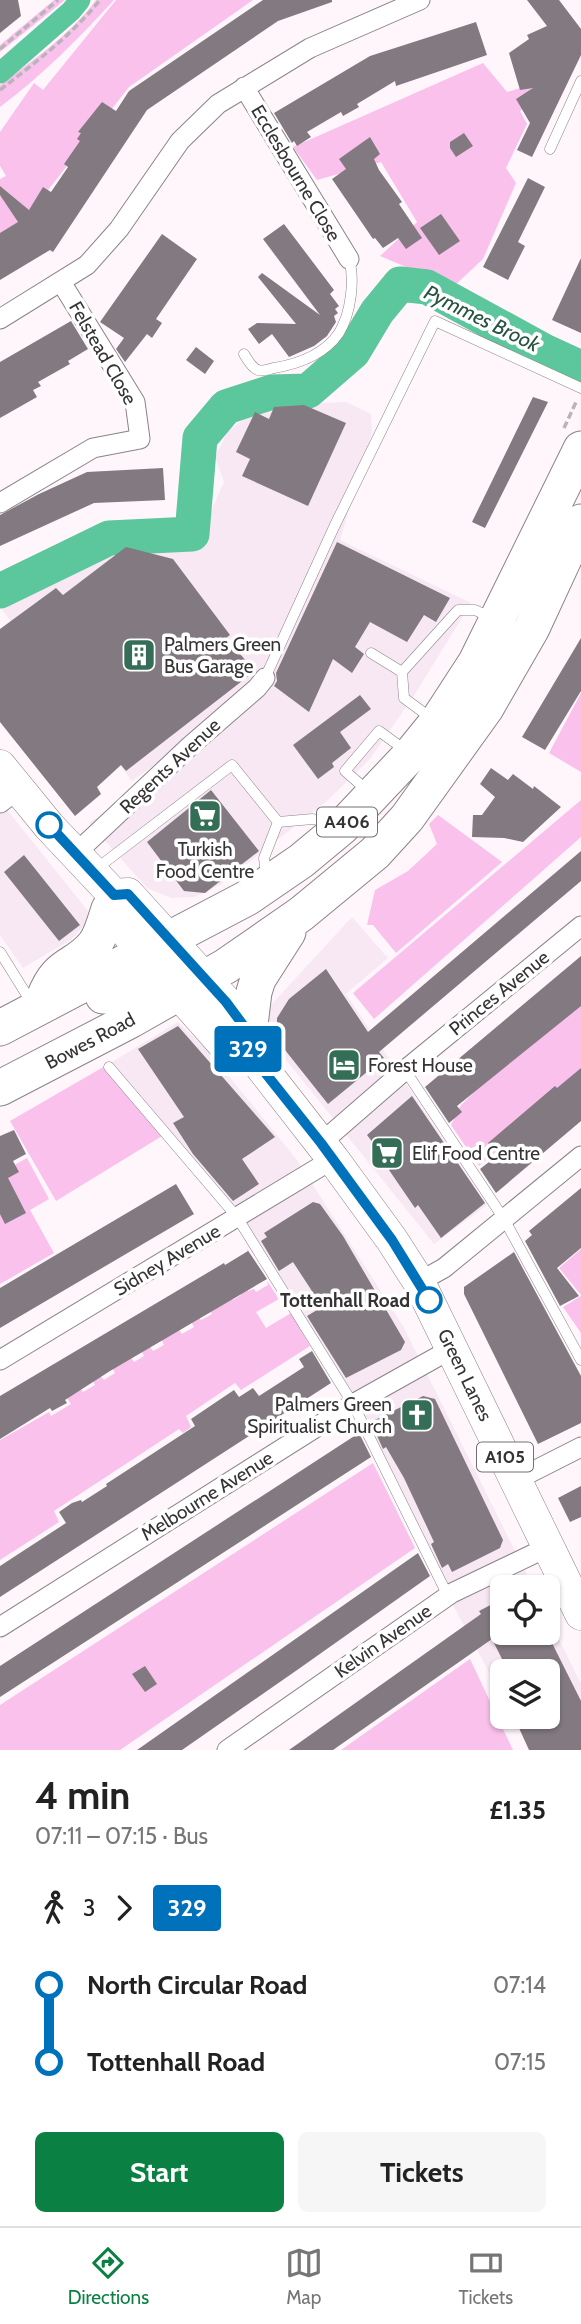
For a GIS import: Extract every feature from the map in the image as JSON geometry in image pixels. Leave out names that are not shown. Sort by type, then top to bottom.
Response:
[{"type":"highway","name":"A406","points":[[173,965],[240,903],[269,885],[342,827],[438,722],[498,621],[581,449]]},
{"type":"highway","name":"A406","points":[[0,1027],[39,1006],[173,965],[240,958],[375,853],[407,818],[460,746],[510,668],[532,628],[581,522]]},
{"type":"highway","name":"A406","points":[[0,1051],[129,982],[199,954],[228,938],[354,849],[390,814],[432,783]]},
{"type":"highway","points":[[39,1006],[59,971],[96,943],[97,883]]},
{"type":"highway","name":"A406","points":[[248,1041],[258,979],[287,936],[293,919]]},
{"type":"highway","name":"Bowes Road","points":[[0,1088],[131,1020],[173,965]]},
{"type":"main road","name":"Green Lanes","points":[[6,786],[173,965],[226,1047],[248,1041],[392,1240],[419,1282],[453,1348],[581,1614]]},
{"type":"street","points":[[0,319],[88,265],[119,229],[180,141],[218,104],[310,48],[420,0]]},
{"type":"street","name":"Ecclesbourne Close","points":[[244,87],[349,259]]},
{"type":"street","name":"Felstead Close","points":[[0,503],[93,448],[140,439],[135,402],[61,282]]},
{"type":"street","name":"Regents Avenue","points":[[97,883],[190,746],[265,678]]},
{"type":"street","name":"Princes Avenue","points":[[327,1151],[405,1070],[581,926]]},
{"type":"street","name":"Sidney Avenue","points":[[0,1360],[237,1217],[327,1151]]},
{"type":"street","points":[[419,1282],[444,1268],[581,1156]]},
{"type":"street","name":"Melbourne Avenue","points":[[0,1627],[353,1404],[453,1348]]},
{"type":"street","points":[[516,1480],[581,1447]]},
{"type":"street","name":"Kelvin Avenue","points":[[228,1750],[448,1596],[548,1547]]},
{"type":"lane","points":[[550,149],[581,81]]},
{"type":"lane","points":[[244,354],[254,367],[265,370],[302,361],[331,341],[339,332],[347,308],[351,269],[349,259]]},
{"type":"lane","points":[[265,678],[334,527],[436,321],[581,387]]},
{"type":"lane","points":[[438,722],[404,698],[402,672],[458,610],[475,610],[498,621]]},
{"type":"lane","points":[[371,653],[402,672]]},
{"type":"lane","points":[[373,796],[345,771],[379,731],[411,754]]},
{"type":"lane","points":[[97,883],[232,765],[278,822]]},
{"type":"lane","points":[[278,822],[313,819],[342,827]]},
{"type":"lane","points":[[269,885],[264,858],[278,822]]},
{"type":"lane","points":[[0,952],[39,1006]]},
{"type":"lane","points":[[109,1067],[237,1217],[353,1404],[448,1596]]},
{"type":"lane","points":[[405,1070],[504,1219],[581,1360]]},
{"type":"path","points":[[0,49],[58,0]]},
{"type":"path","points":[[0,90],[56,45],[100,0]]},
{"type":"shaded area","points":[[54,0],[65,0],[0,52],[0,45]]},
{"type":"shaded area","points":[[96,0],[114,0],[60,56],[0,107],[0,85],[63,35]]},
{"type":"shaded area","points":[[116,0],[253,0],[129,87],[19,227],[0,237],[0,179],[6,176],[0,166],[0,132],[34,83],[43,90]]},
{"type":"shaded area","points":[[483,63],[507,92],[530,85],[537,97],[520,111],[527,124],[506,168],[516,183],[483,259],[453,287],[380,256],[417,222],[381,162],[317,180],[293,147]]},
{"type":"shaded area","points":[[346,402],[371,414],[372,432],[340,540],[471,603],[415,694],[370,759],[328,800],[220,885],[194,897],[171,898],[147,888],[89,823],[166,770],[165,757],[132,781],[0,607],[0,602],[125,542],[196,545],[224,482],[215,457],[228,431],[261,406]]},
{"type":"shaded area","points":[[581,693],[581,772],[549,753]]},
{"type":"shaded area","points":[[581,800],[581,837],[374,1019],[353,993]]},
{"type":"shaded area","points":[[0,801],[88,911],[86,923],[72,939],[23,968],[0,935]]},
{"type":"shaded area","points":[[438,815],[502,862],[396,953],[373,925],[367,925],[375,890],[408,871],[437,844],[429,824]]},
{"type":"shaded area","points":[[352,917],[388,958],[346,994],[487,1205],[434,1244],[270,1040],[267,1023],[271,1005]]},
{"type":"shaded area","points":[[581,996],[581,1080],[479,1166],[451,1125],[461,1105],[526,1041]]},
{"type":"shaded area","points":[[178,1022],[210,1053],[297,1160],[403,1326],[527,1575],[490,1575],[490,1645],[560,1645],[560,1641],[581,1684],[581,1750],[532,1750],[521,1729],[560,1729],[560,1659],[490,1659],[490,1674],[448,1596],[353,1404],[237,1217],[162,1136],[112,1062]]},
{"type":"shaded area","points":[[112,1062],[162,1136],[56,1201],[10,1121]]},
{"type":"shaded area","points":[[27,1158],[49,1199],[30,1210],[54,1253],[0,1284],[0,1173]]},
{"type":"shaded area","points":[[581,1249],[581,1295],[559,1268]]},
{"type":"shaded area","points":[[267,1281],[279,1299],[256,1312],[266,1328],[291,1313],[310,1346],[241,1390],[235,1383],[186,1416],[191,1427],[183,1433],[179,1429],[54,1511],[59,1522],[0,1560],[0,1440],[49,1412],[51,1416],[71,1404],[65,1395],[78,1386],[83,1392],[95,1385],[91,1377],[98,1373],[104,1380],[115,1373],[111,1366],[129,1355],[134,1362],[144,1356],[140,1348],[148,1344],[153,1351],[164,1345],[160,1337],[177,1327],[182,1334],[194,1327],[189,1318],[197,1314],[201,1320],[212,1314],[207,1307],[229,1294],[233,1300],[241,1295],[238,1289],[244,1285],[248,1291],[254,1289],[256,1292],[268,1285]]},
{"type":"shaded area","points":[[581,1296],[581,1333],[563,1307]]},
{"type":"shaded area","points":[[373,1463],[415,1548],[120,1750],[0,1750],[0,1705]]},
{"type":"shaded area","points":[[470,1659],[490,1701],[490,1729],[503,1729],[513,1750],[341,1750]]},
{"type":"building","points":[[0,0],[18,0],[21,16],[0,33]]},
{"type":"building","points":[[263,0],[332,2],[278,21],[147,110],[53,252],[50,250],[0,280],[0,233],[18,222],[0,195],[0,186],[29,210],[43,187],[51,192],[68,167],[64,164],[80,141],[77,139],[81,133],[78,132],[102,102],[116,111],[129,91]]},
{"type":"building","points":[[527,0],[559,0],[581,29],[581,55],[532,157],[517,150],[530,123],[516,99],[533,88],[520,90],[509,53],[529,39],[527,35],[547,26]]},
{"type":"building","points":[[476,22],[487,55],[396,86],[395,81],[357,104],[359,107],[343,116],[341,112],[307,132],[311,137],[297,146],[294,141],[292,143],[274,113],[370,56]]},
{"type":"building","points":[[464,133],[473,146],[456,157],[450,148],[450,142]]},
{"type":"building","points":[[370,137],[380,154],[374,159],[379,170],[402,202],[399,204],[422,238],[406,249],[398,238],[383,248],[373,239],[332,179],[346,169],[339,159]]},
{"type":"building","points":[[528,178],[545,187],[518,242],[525,246],[508,280],[483,267]]},
{"type":"building","points":[[441,214],[460,241],[439,255],[420,228]]},
{"type":"building","points":[[284,224],[334,290],[330,294],[339,306],[335,309],[338,313],[334,316],[336,322],[327,336],[314,346],[289,357],[272,334],[259,344],[248,329],[257,323],[296,324],[258,277],[262,273],[320,315],[263,239]]},
{"type":"building","points":[[162,234],[197,259],[156,319],[162,323],[152,338],[147,334],[125,362],[116,349],[124,338],[100,322]]},
{"type":"building","points":[[581,258],[581,333],[552,320]]},
{"type":"building","points":[[71,321],[88,349],[68,361],[70,364],[38,382],[41,386],[33,390],[37,397],[0,418],[0,362]]},
{"type":"building","points":[[196,347],[214,361],[205,374],[186,360]]},
{"type":"building","points":[[533,397],[548,402],[485,528],[472,522]]},
{"type":"building","points":[[304,405],[346,423],[308,506],[242,476],[250,459],[236,452],[255,412],[269,419],[274,407]]},
{"type":"building","points":[[163,468],[165,500],[94,503],[0,546],[0,515],[39,494],[87,472]]},
{"type":"building","points":[[337,542],[450,598],[436,622],[424,615],[407,642],[370,622],[355,647],[364,654],[352,673],[333,659],[309,712],[274,686],[277,681],[276,673]]},
{"type":"building","name":"Palmers Green Bus Garage","points":[[126,547],[173,559],[230,635],[226,638],[255,671],[126,771],[121,765],[97,787],[101,794],[75,816],[0,722],[0,629],[56,588],[63,595]]},
{"type":"building","points":[[581,638],[581,691],[545,750],[522,737]]},
{"type":"building","points":[[360,695],[371,709],[340,732],[351,748],[332,763],[334,767],[318,779],[293,745]]},
{"type":"building","points":[[491,768],[508,780],[513,774],[561,807],[523,842],[504,838],[472,837],[473,815],[482,815],[495,797],[480,784]]},
{"type":"building","name":"Turkish Food Centre","points":[[211,790],[259,851],[205,893],[184,891],[147,842]]},
{"type":"building","points":[[581,851],[581,881],[379,1052],[384,1058],[328,1104],[277,1038],[277,1018],[289,999],[326,969],[368,1032]]},
{"type":"building","points":[[24,855],[80,925],[59,941],[4,872]]},
{"type":"building","points":[[581,956],[581,1006],[457,1106],[462,1112],[449,1123],[425,1087]]},
{"type":"building","points":[[178,1026],[275,1137],[242,1159],[259,1184],[233,1201],[193,1154],[173,1123],[184,1117],[138,1049]]},
{"type":"building","points":[[581,1068],[581,1121],[496,1193],[480,1169],[498,1155],[488,1143],[555,1086],[557,1088]]},
{"type":"building","points":[[412,1096],[485,1203],[441,1238],[418,1205],[415,1208],[389,1170],[392,1168],[367,1135]]},
{"type":"building","points":[[14,1130],[26,1154],[13,1161],[19,1172],[8,1178],[26,1213],[5,1224],[0,1214],[0,1136]]},
{"type":"building","points":[[176,1184],[194,1214],[0,1328],[0,1288]]},
{"type":"building","points":[[581,1188],[581,1248],[557,1268],[579,1296],[560,1306],[525,1241],[532,1235],[529,1231]]},
{"type":"building","points":[[313,1202],[320,1204],[343,1236],[405,1342],[401,1350],[346,1378],[307,1316],[322,1307],[293,1262],[279,1271],[261,1241],[267,1237],[264,1233]]},
{"type":"building","points":[[247,1249],[267,1279],[110,1371],[65,1400],[67,1403],[52,1411],[50,1408],[0,1439],[0,1396],[224,1263],[225,1265],[248,1251]]},
{"type":"building","points":[[514,1252],[581,1376],[581,1423],[538,1444],[464,1294],[464,1287]]},
{"type":"building","points":[[312,1351],[331,1383],[0,1597],[0,1566],[66,1523],[59,1512],[72,1503],[82,1502],[195,1426],[191,1419],[234,1390],[239,1397],[253,1388],[259,1396],[304,1367],[299,1359]]},
{"type":"building","points":[[423,1396],[435,1399],[503,1540],[500,1548],[452,1572],[448,1564],[442,1568],[431,1544],[434,1542],[404,1478],[386,1447],[383,1449],[372,1425],[375,1420]]},
{"type":"building","points":[[359,1433],[371,1457],[0,1697],[0,1666]]},
{"type":"building","points":[[581,1486],[581,1517],[570,1522],[558,1498]]},
{"type":"building","points":[[418,1553],[430,1576],[300,1668],[182,1750],[137,1750]]},
{"type":"building","points":[[490,1605],[490,1640],[333,1750],[289,1750],[481,1614],[479,1611]]},
{"type":"building","points":[[495,1645],[553,1645],[560,1659],[502,1659]]},
{"type":"building","points":[[560,1659],[581,1701],[581,1750],[529,1750],[519,1729],[560,1729]]},
{"type":"building","points":[[145,1666],[157,1684],[145,1692],[132,1674]]},
{"type":"waterway","points":[[0,73],[80,0]]},
{"type":"waterway","name":"Pymmes Brook","points":[[0,591],[109,538],[192,534],[200,438],[226,407],[272,392],[308,391],[353,352],[377,312],[400,284],[427,287],[579,367]]},
{"type":"bus line","name":"329","points":[[49,825],[114,895],[128,894],[226,1002],[249,1033],[247,1050],[321,1143],[392,1240],[429,1300]]},
{"type":"place","name":"Palmers Green Bus Garage","points":[[139,655]]},
{"type":"place","name":"Turkish Food Centre","points":[[205,816]]},
{"type":"place","name":"Forest House","points":[[344,1065]]},
{"type":"place","name":"Elif Food Centre","points":[[387,1153]]},
{"type":"place","name":"Tottenhall Road","points":[[429,1300]]},
{"type":"place","name":"Palmers Green Spiritualist Church","points":[[417,1415]]}]
